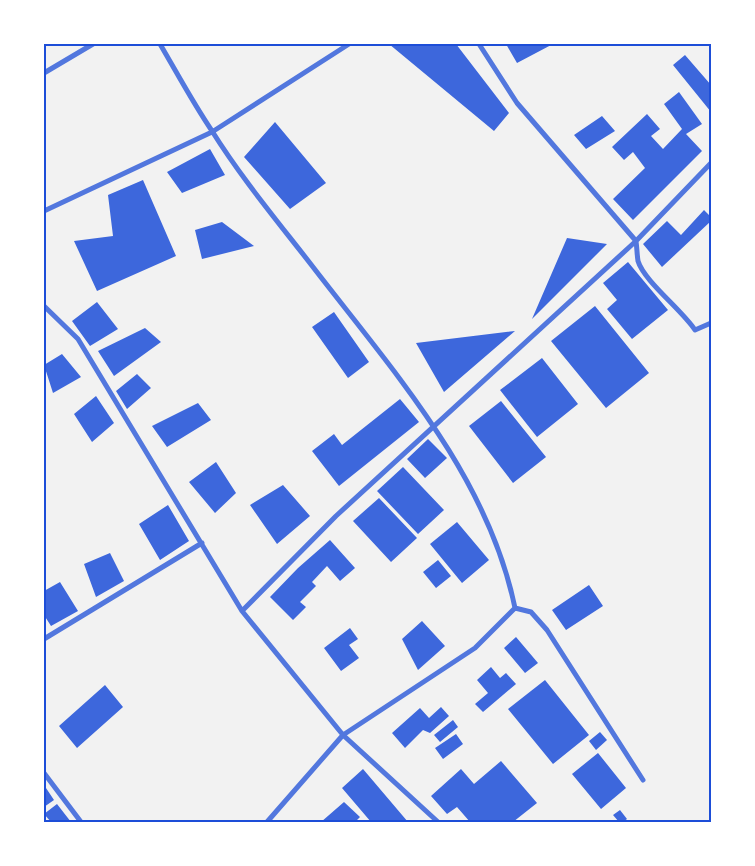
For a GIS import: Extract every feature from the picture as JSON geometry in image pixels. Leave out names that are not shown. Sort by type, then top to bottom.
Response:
[{"type":"street","points":[[44,73],[93,44]]},
{"type":"street","points":[[160,44],[212,132],[434,426],[468,485],[496,545],[508,577],[515,608]]},
{"type":"street","points":[[44,211],[212,132],[349,44]]},
{"type":"street","points":[[479,44],[517,103],[636,241],[639,262],[656,286],[688,318],[695,330],[711,323]]},
{"type":"street","points":[[242,611],[336,516],[636,241],[711,163]]},
{"type":"street","points":[[44,306],[78,338],[242,611],[343,735],[438,822]]},
{"type":"street","points":[[44,639],[202,543]]},
{"type":"street","points":[[267,822],[343,735],[475,648],[515,608]]},
{"type":"street","points":[[515,608],[531,612],[548,630],[644,780]]},
{"type":"street","points":[[44,773],[81,822]]},
{"type":"building","points":[[389,44],[456,44],[509,113],[494,131]]},
{"type":"building","points":[[506,44],[553,44],[517,63]]},
{"type":"building","points":[[685,55],[711,85],[711,112],[673,65]]},
{"type":"building","points":[[679,92],[702,124],[686,134],[702,151],[633,220],[613,199],[645,168],[633,152],[624,160],[612,147],[647,114],[660,129],[651,136],[663,149],[682,129],[664,104]]},
{"type":"building","points":[[602,116],[615,131],[586,149],[574,135]]},
{"type":"building","points":[[275,122],[326,183],[290,209],[244,157]]},
{"type":"building","points":[[210,149],[225,175],[182,193],[167,172]]},
{"type":"building","points":[[143,180],[176,256],[97,291],[74,241],[113,236],[108,195]]},
{"type":"building","points":[[704,210],[711,217],[711,221],[662,267],[643,244],[667,221],[681,235]]},
{"type":"building","points":[[222,222],[254,246],[202,259],[195,230]]},
{"type":"building","points":[[567,238],[607,244],[532,319]]},
{"type":"building","points":[[628,262],[668,310],[632,339],[607,309],[617,300],[603,283]]},
{"type":"building","points":[[97,302],[118,329],[90,346],[72,321]]},
{"type":"building","points":[[595,306],[649,373],[606,408],[551,341]]},
{"type":"building","points":[[334,312],[369,362],[348,378],[312,327]]},
{"type":"building","points":[[145,328],[161,342],[114,376],[98,351]]},
{"type":"building","points":[[515,331],[444,392],[416,343]]},
{"type":"building","points":[[62,354],[81,377],[53,393],[44,365]]},
{"type":"building","points":[[542,358],[578,404],[537,437],[500,390]]},
{"type":"building","points":[[137,374],[151,388],[127,409],[116,391]]},
{"type":"building","points":[[96,396],[114,423],[92,442],[74,414]]},
{"type":"building","points":[[400,399],[419,422],[339,486],[312,451],[334,434],[342,445]]},
{"type":"building","points":[[501,401],[546,457],[513,483],[469,426]]},
{"type":"building","points":[[198,403],[211,420],[167,447],[152,426]]},
{"type":"building","points":[[428,439],[447,458],[425,478],[407,459]]},
{"type":"building","points":[[216,462],[236,493],[215,513],[189,482]]},
{"type":"building","points":[[403,467],[444,510],[418,534],[377,491]]},
{"type":"building","points":[[283,485],[310,516],[277,544],[250,505]]},
{"type":"building","points":[[379,498],[417,538],[391,562],[353,521]]},
{"type":"building","points":[[168,505],[189,541],[160,560],[139,524]]},
{"type":"building","points":[[457,522],[489,560],[462,583],[430,544]]},
{"type":"building","points":[[330,540],[355,568],[340,581],[327,566],[312,582],[316,586],[300,602],[306,607],[293,620],[270,597],[298,568]]},
{"type":"building","points":[[110,553],[124,581],[96,597],[84,564]]},
{"type":"building","points":[[438,560],[451,576],[436,588],[423,572]]},
{"type":"building","points":[[60,582],[78,611],[51,626],[44,615],[44,591]]},
{"type":"building","points":[[589,585],[603,606],[566,630],[552,610]]},
{"type":"building","points":[[422,621],[445,646],[418,670],[402,639]]},
{"type":"building","points":[[350,628],[358,639],[349,645],[359,658],[341,671],[324,648]]},
{"type":"building","points":[[516,637],[538,663],[525,673],[504,648]]},
{"type":"building","points":[[491,667],[500,678],[506,673],[516,684],[483,712],[475,704],[488,693],[477,680]]},
{"type":"building","points":[[545,680],[589,735],[553,764],[508,709]]},
{"type":"building","points":[[105,685],[123,707],[77,748],[59,726]]},
{"type":"building","points":[[441,707],[449,716],[430,733],[423,730],[405,748],[392,733],[420,708],[429,718]]},
{"type":"building","points":[[453,720],[458,727],[440,742],[434,735]]},
{"type":"building","points":[[600,732],[607,740],[596,750],[589,741]]},
{"type":"building","points":[[456,734],[463,744],[443,759],[435,748]]},
{"type":"building","points":[[598,753],[626,788],[601,809],[572,774]]},
{"type":"building","points":[[501,761],[537,803],[513,822],[470,822],[457,807],[447,814],[431,796],[461,769],[474,784]]},
{"type":"building","points":[[363,769],[408,822],[371,822],[342,788]]},
{"type":"building","points":[[44,785],[54,800],[44,807]]},
{"type":"building","points":[[344,802],[360,817],[355,822],[321,822]]},
{"type":"building","points":[[57,804],[71,822],[51,822],[44,814]]},
{"type":"building","points":[[620,810],[627,819],[623,822],[619,822],[613,815]]}]
